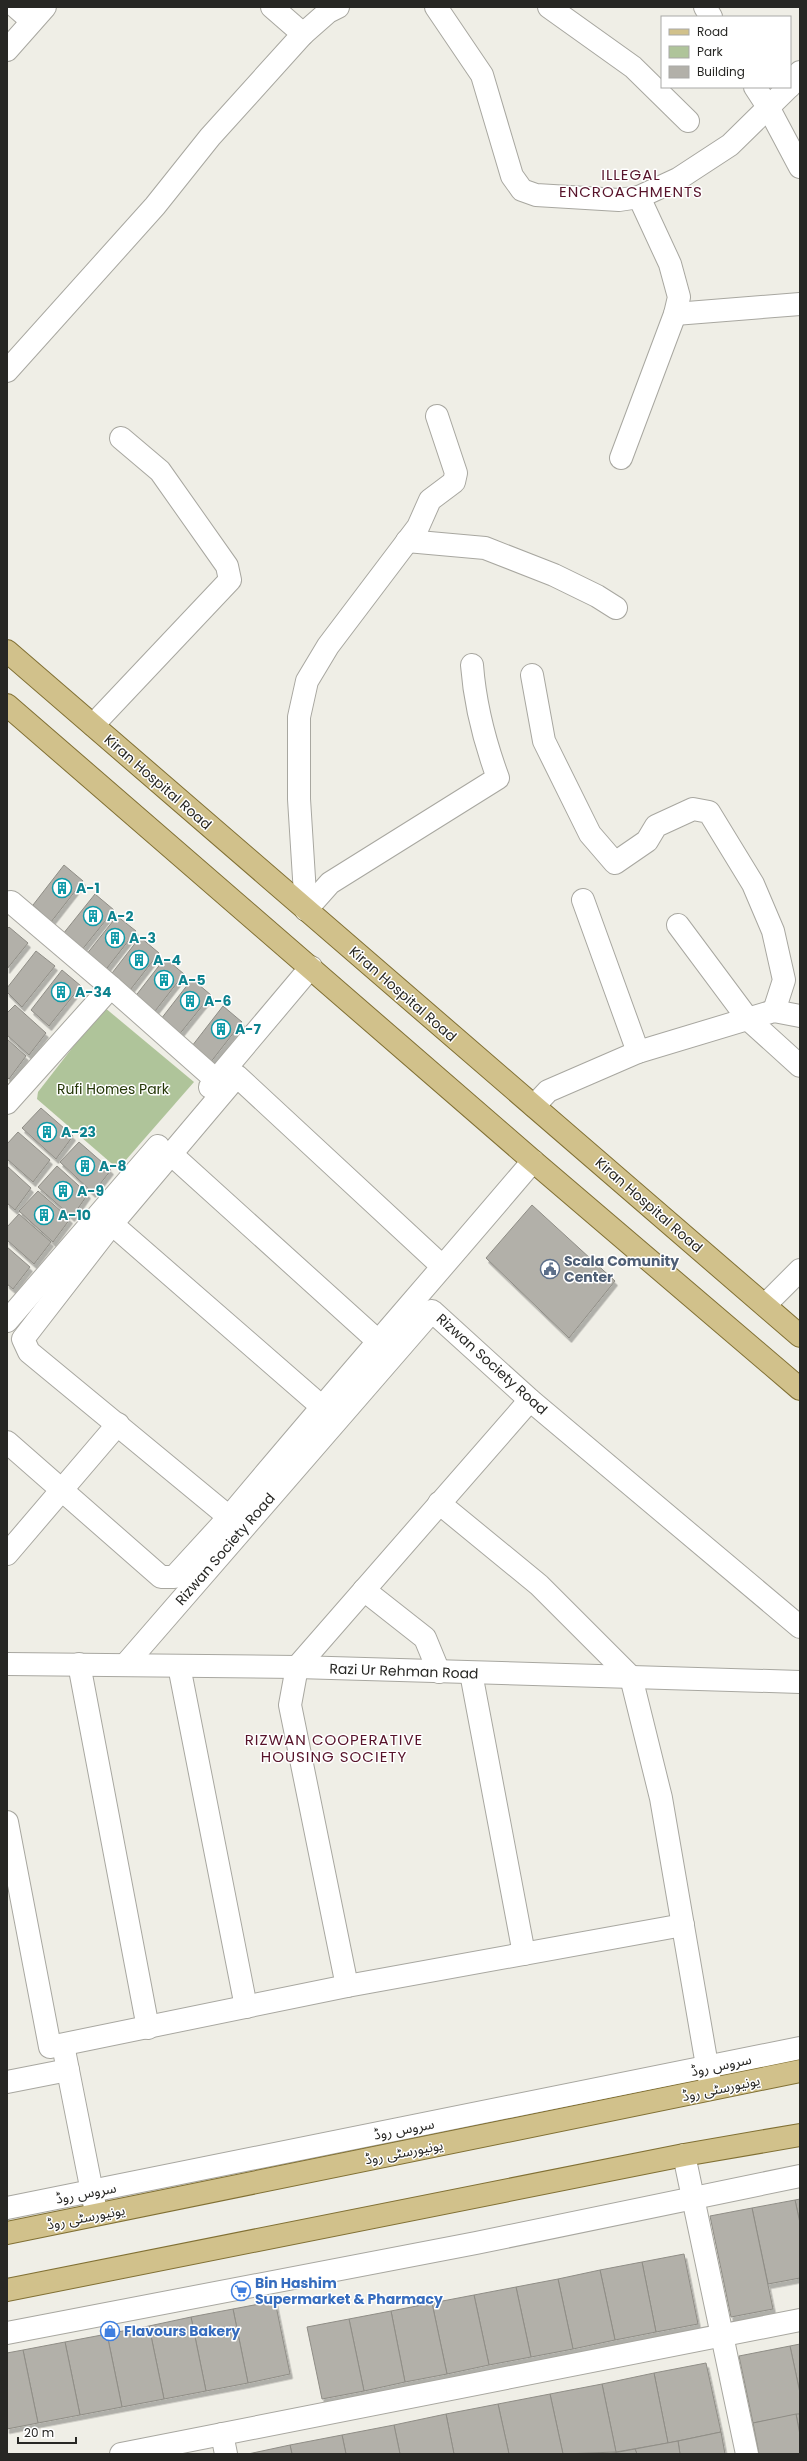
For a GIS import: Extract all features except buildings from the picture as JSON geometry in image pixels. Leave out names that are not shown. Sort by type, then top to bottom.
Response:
[{"type":"main road","name":"Kiran Hospital Road","points":[[7,651],[800,1336]]},
{"type":"main road","points":[[7,705],[533,1161],[800,1388]]},
{"type":"main road","name":"یونیورسٹی روڈ","points":[[7,2233],[800,2071]]},
{"type":"main road","points":[[7,2290],[684,2154],[800,2135]]},
{"type":"street","points":[[7,50],[39,14],[16,7]]},
{"type":"street","points":[[272,7],[303,34]]},
{"type":"street","points":[[436,7],[482,75],[512,176],[522,190],[536,195],[578,199],[619,200],[639,197],[678,179],[730,146],[788,88]]},
{"type":"street","points":[[549,7],[633,67],[688,121]]},
{"type":"street","points":[[705,7],[710,16]]},
{"type":"street","points":[[7,371],[155,206],[210,137],[303,34],[331,9]]},
{"type":"street","points":[[791,85],[800,72]]},
{"type":"street","points":[[756,88],[768,107],[800,167]]},
{"type":"street","points":[[621,458],[675,314],[679,297],[670,264],[639,197]]},
{"type":"street","points":[[675,314],[800,304]]},
{"type":"street","points":[[306,910],[299,799],[299,717],[307,681],[328,646],[418,527],[430,500],[454,482],[456,473],[437,416]]},
{"type":"street","points":[[92,725],[230,580],[227,566],[160,471],[121,438]]},
{"type":"street","points":[[407,541],[485,548],[554,575],[597,596],[616,608]]},
{"type":"street","points":[[306,910],[330,883],[498,778],[486,745],[477,708],[472,665]]},
{"type":"street","points":[[532,675],[544,741],[590,834],[615,863],[631,854],[647,841],[656,826],[693,809],[709,812],[753,884],[773,931],[784,980],[774,1011]]},
{"type":"street","points":[[583,900],[638,1052]]},
{"type":"street","points":[[7,903],[112,987],[216,1080]]},
{"type":"street","points":[[678,925],[748,1019],[800,1066]]},
{"type":"street","points":[[7,1322],[216,1080],[311,967]]},
{"type":"street","points":[[7,1102],[112,987]]},
{"type":"street","points":[[534,1106],[548,1092],[638,1052],[774,1011],[800,1016]]},
{"type":"street","points":[[229,1517],[29,1352],[23,1339],[112,1224],[237,1076],[442,1266]]},
{"type":"street","points":[[171,1154],[379,1342]]},
{"type":"street","points":[[7,1442],[161,1577],[174,1577],[229,1517],[321,1406],[379,1342],[442,1266],[533,1161]]},
{"type":"street","points":[[112,1224],[321,1406]]},
{"type":"street","points":[[765,1306],[800,1270]]},
{"type":"street","name":"Rizwan Society Road","points":[[125,1665],[432,1311],[530,1400],[800,1626]]},
{"type":"street","points":[[347,1986],[290,1705],[297,1668],[530,1400]]},
{"type":"street","points":[[10,1544],[62,1490],[118,1424]]},
{"type":"street","points":[[439,1503],[539,1585],[631,1677],[661,1798],[684,1925],[711,2090]]},
{"type":"street","points":[[364,1590],[425,1638],[439,1672]]},
{"type":"street","name":"Razi Ur Rehman Road","points":[[7,1664],[297,1668],[800,1682]]},
{"type":"street","points":[[80,1664],[148,2028]]},
{"type":"street","points":[[179,1666],[246,2007]]},
{"type":"street","points":[[471,1673],[524,1954]]},
{"type":"street","points":[[7,1822],[50,2047],[347,1986],[684,1925]]},
{"type":"street","points":[[63,2045],[96,2215]]},
{"type":"street","name":"سروس روڈ","points":[[7,2208],[708,2068],[800,2048]]},
{"type":"street","points":[[7,2082],[68,2070]]},
{"type":"street","points":[[684,2154],[747,2454]]},
{"type":"street","points":[[7,2333],[476,2243],[800,2176]]},
{"type":"street","points":[[121,2454],[224,2444],[722,2335],[800,2320]]},
{"type":"green space","name":"Rufi Homes Park","points":[[104,1007],[194,1082],[118,1169],[37,1099],[38,1092]]},
{"type":"place","name":"A-1","points":[[62,888]]},
{"type":"place","name":"A-2","points":[[93,916]]},
{"type":"place","name":"A-3","points":[[115,938]]},
{"type":"place","name":"A-4","points":[[139,960]]},
{"type":"place","name":"A-5","points":[[164,980]]},
{"type":"place","name":"A-34","points":[[61,992]]},
{"type":"place","name":"A-6","points":[[190,1001]]},
{"type":"place","name":"A-7","points":[[221,1029]]},
{"type":"place","name":"A-23","points":[[47,1132]]},
{"type":"place","name":"A-8","points":[[85,1166]]},
{"type":"place","name":"A-9","points":[[63,1191]]},
{"type":"place","name":"A-10","points":[[44,1215]]},
{"type":"place","name":"Scala Comunity Center","points":[[550,1269]]},
{"type":"place","name":"Bin Hashim Supermarket & Pharmacy","points":[[241,2291]]},
{"type":"place","name":"Flavours Bakery","points":[[110,2331]]},
{"type":"district","name":"ILLEGAL ENCROACHMENTS","points":[[631,184]]},
{"type":"district","name":"RIZWAN COOPERATIVE HOUSING SOCIETY","points":[[334,1748]]}]
